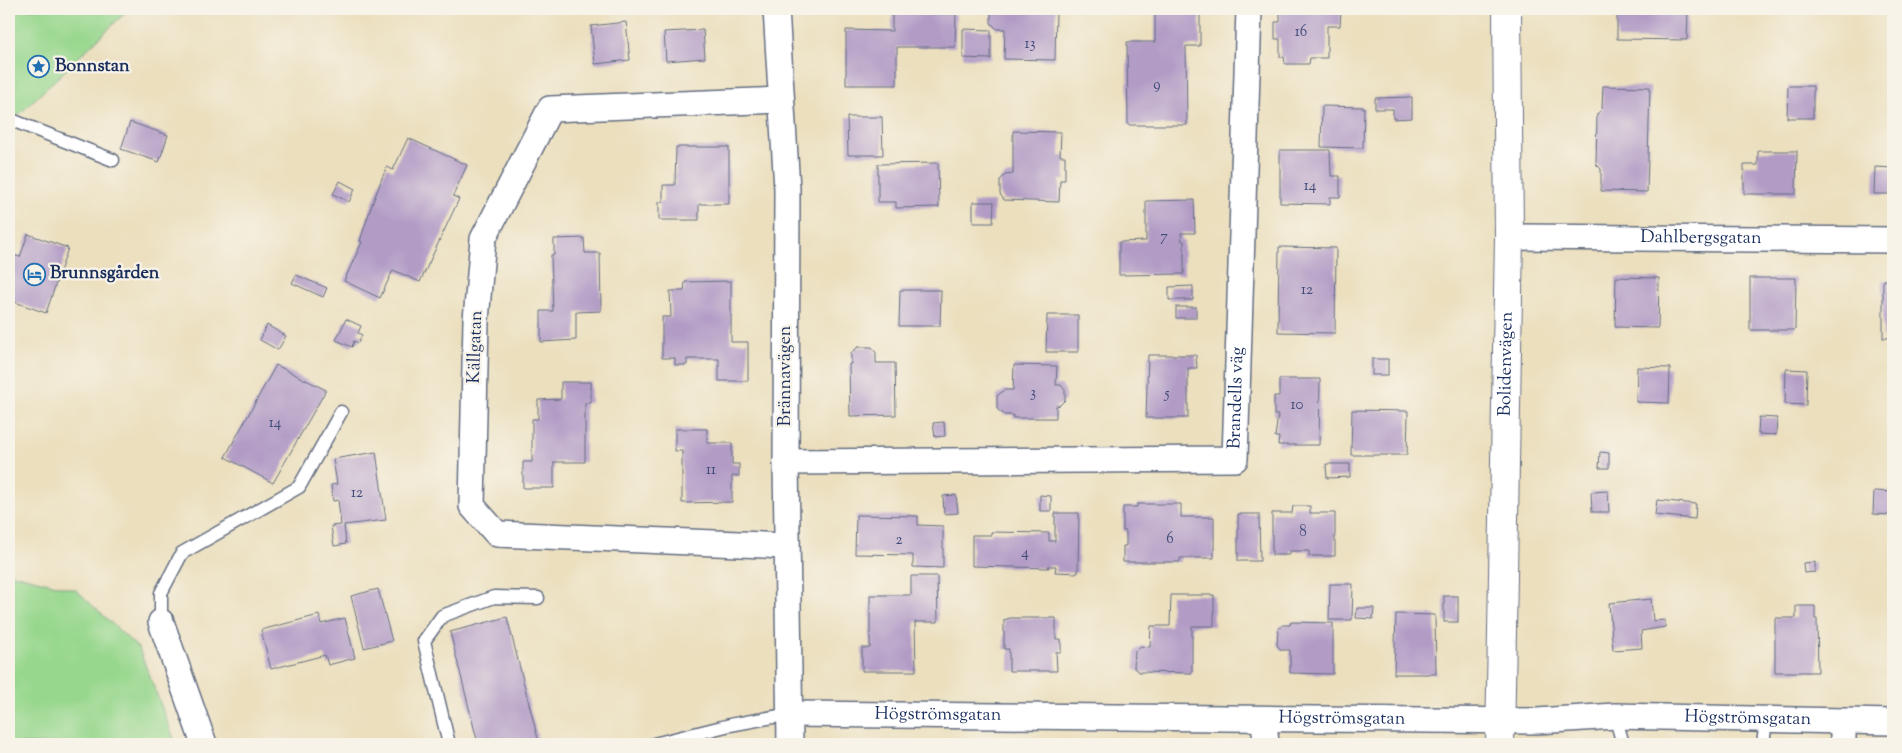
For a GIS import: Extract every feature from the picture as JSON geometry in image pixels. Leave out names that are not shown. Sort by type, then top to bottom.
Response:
[{"type":"main road","name":"Bolidenvägen","points":[[1500,732],[1509,237],[1506,9]]},
{"type":"street","name":"Brännavägen","points":[[776,9],[787,190],[786,546],[790,744]]},
{"type":"street","name":"Brandells väg","points":[[786,462],[1235,459],[1249,9]]},
{"type":"street","name":"Källgatan","points":[[781,100],[550,108],[483,239],[476,320],[472,506],[497,534],[786,546]]},
{"type":"street","name":"Dahlbergsgatan","points":[[1509,237],[1893,240]]},
{"type":"street","points":[[161,622],[204,744]]},
{"type":"street","name":"Högströmsgatan","points":[[790,714],[1265,732],[1500,732],[1537,721],[1615,716],[1764,732],[1843,734],[1893,722]]},
{"type":"lane","points":[[9,120],[113,160]]},
{"type":"lane","points":[[161,622],[162,593],[182,553],[299,487],[341,412]]},
{"type":"lane","points":[[449,744],[424,641],[442,616],[494,597],[538,598]]},
{"type":"lane","points":[[654,744],[730,725],[790,714]]},
{"type":"lane","points":[[1615,716],[1623,744]]},
{"type":"green space","name":"Bonnstan","points":[[9,9],[129,9],[9,124]]},
{"type":"green space","points":[[9,573],[76,590],[139,649],[176,744],[9,744]]},
{"type":"building","points":[[991,9],[1056,9],[1055,60],[1004,59],[1005,29],[997,29],[991,23]]},
{"type":"building","points":[[1155,9],[1200,9],[1200,46],[1186,46],[1187,125],[1128,125],[1127,42],[1155,42]]},
{"type":"building","points":[[1280,9],[1341,9],[1340,26],[1327,26],[1327,58],[1310,58],[1309,64],[1285,64],[1284,57],[1280,57],[1280,39],[1275,39],[1275,22],[1280,22]]},
{"type":"building","points":[[1617,10],[1688,11],[1687,40],[1617,39]]},
{"type":"building","points":[[892,13],[956,14],[955,47],[897,47],[897,85],[846,85],[846,30],[892,31]]},
{"type":"building","points":[[626,22],[630,60],[595,64],[591,26]]},
{"type":"building","points":[[963,29],[991,30],[991,59],[963,58]]},
{"type":"building","points":[[703,30],[705,58],[666,61],[664,32]]},
{"type":"building","points":[[1603,86],[1650,87],[1647,192],[1601,191],[1601,169],[1596,164],[1597,114],[1602,109]]},
{"type":"building","points":[[1788,86],[1813,86],[1813,118],[1787,118]]},
{"type":"building","points":[[1412,97],[1412,118],[1393,119],[1393,109],[1375,109],[1375,98]]},
{"type":"building","points":[[1322,106],[1364,107],[1363,148],[1321,147]]},
{"type":"building","points":[[847,117],[882,117],[883,155],[848,155]]},
{"type":"building","points":[[130,122],[168,135],[159,162],[121,149]]},
{"type":"building","points":[[1013,131],[1061,132],[1060,156],[1065,156],[1065,180],[1060,180],[1059,202],[1004,200],[1000,194],[1000,180],[1005,175],[1013,174]]},
{"type":"building","points":[[408,138],[467,165],[453,196],[459,199],[420,282],[393,270],[380,298],[344,281],[362,242],[360,241],[382,178],[387,167],[393,170]]},
{"type":"building","points":[[676,147],[729,147],[729,204],[699,204],[699,220],[659,220],[659,202],[663,202],[663,185],[675,185]]},
{"type":"building","points":[[1280,150],[1330,150],[1331,176],[1340,176],[1340,197],[1330,197],[1330,204],[1280,203]]},
{"type":"building","points":[[1758,151],[1797,151],[1796,194],[1744,194],[1744,165],[1758,165]]},
{"type":"building","points":[[938,163],[939,207],[896,208],[896,202],[878,202],[878,164]]},
{"type":"building","points":[[1875,167],[1893,168],[1893,194],[1874,194]]},
{"type":"building","points":[[340,181],[355,189],[349,202],[333,194]]},
{"type":"building","points":[[1194,200],[1195,233],[1181,233],[1182,241],[1184,241],[1184,274],[1119,275],[1119,242],[1146,241],[1146,201]]},
{"type":"building","points":[[973,202],[994,202],[993,223],[973,223]]},
{"type":"building","name":"Brunnsgården","points":[[28,234],[68,248],[46,313],[9,300],[12,280],[9,278],[9,269],[13,255],[20,257]]},
{"type":"building","points":[[584,238],[585,253],[600,253],[601,311],[576,312],[576,340],[541,342],[541,311],[553,311],[551,255],[554,255],[554,239]]},
{"type":"building","points":[[1279,247],[1336,248],[1335,333],[1278,332]]},
{"type":"building","points":[[296,275],[327,288],[323,297],[292,283]]},
{"type":"building","points":[[1616,277],[1659,278],[1658,328],[1615,327]]},
{"type":"building","points":[[1750,278],[1796,278],[1795,330],[1750,330]]},
{"type":"building","points":[[1883,280],[1893,280],[1893,338],[1883,338]]},
{"type":"building","points":[[731,281],[731,342],[748,342],[748,381],[719,381],[719,359],[687,359],[687,365],[675,365],[675,358],[662,358],[662,317],[671,317],[670,291],[684,291],[685,282]]},
{"type":"building","points":[[1193,286],[1193,300],[1169,300],[1169,287]]},
{"type":"building","points":[[900,290],[941,290],[940,326],[899,326]]},
{"type":"building","points":[[1176,307],[1196,307],[1196,318],[1176,318]]},
{"type":"building","points":[[1047,315],[1078,315],[1078,352],[1046,352]]},
{"type":"building","points":[[346,319],[361,326],[358,333],[362,335],[358,343],[354,341],[352,347],[336,340]]},
{"type":"building","points":[[267,325],[286,336],[278,350],[260,340]]},
{"type":"building","points":[[858,347],[872,347],[876,353],[876,363],[895,363],[896,415],[850,416],[849,364],[851,364],[851,353]]},
{"type":"building","points":[[1148,355],[1196,355],[1197,368],[1188,368],[1188,418],[1146,418]]},
{"type":"building","points":[[1372,359],[1388,359],[1388,375],[1372,375]]},
{"type":"building","points":[[276,365],[326,390],[273,483],[225,457]]},
{"type":"building","points":[[1014,365],[1057,366],[1056,385],[1061,385],[1065,390],[1065,400],[1056,406],[1056,418],[1013,418],[1013,415],[1005,415],[997,409],[997,396],[1004,390],[1013,390]]},
{"type":"building","points":[[1637,367],[1670,368],[1669,403],[1636,402]]},
{"type":"building","points":[[1786,369],[1807,370],[1806,405],[1785,404]]},
{"type":"building","points":[[1279,379],[1320,379],[1319,445],[1278,445],[1279,437],[1275,437],[1278,415],[1274,415],[1274,396],[1279,396]]},
{"type":"building","points":[[561,382],[591,382],[591,403],[585,403],[585,462],[554,462],[554,488],[523,488],[523,462],[532,462],[532,419],[538,419],[538,400],[561,399]]},
{"type":"building","points":[[1352,410],[1408,411],[1407,455],[1351,455]]},
{"type":"building","points":[[1759,417],[1777,418],[1776,435],[1758,434]]},
{"type":"building","points":[[944,422],[945,436],[935,437],[933,423]]},
{"type":"building","points":[[675,429],[707,429],[707,443],[732,443],[732,464],[739,464],[739,476],[732,476],[732,502],[682,503],[682,451],[675,451]]},
{"type":"building","points":[[376,452],[386,520],[344,525],[346,544],[334,546],[331,526],[341,525],[338,500],[333,501],[331,485],[337,484],[333,459]]},
{"type":"building","points":[[1600,452],[1609,453],[1609,468],[1599,468]]},
{"type":"building","points":[[1326,464],[1350,464],[1350,477],[1327,478]]},
{"type":"building","points":[[1608,491],[1609,512],[1592,512],[1591,492]]},
{"type":"building","points":[[1874,491],[1893,492],[1893,515],[1873,514]]},
{"type":"building","points":[[956,495],[958,513],[944,514],[943,496]]},
{"type":"building","points":[[1040,495],[1051,496],[1051,511],[1040,511]]},
{"type":"building","points":[[1657,500],[1696,504],[1695,519],[1655,515]]},
{"type":"building","points":[[1137,504],[1181,504],[1181,517],[1214,517],[1214,558],[1180,558],[1180,562],[1123,562],[1123,546],[1126,546],[1126,531],[1123,531],[1123,507],[1137,507]]},
{"type":"building","points":[[1293,506],[1310,506],[1310,513],[1335,513],[1335,556],[1309,556],[1309,551],[1290,551],[1290,555],[1272,555],[1272,513],[1292,513]]},
{"type":"building","points":[[1055,513],[1079,513],[1078,573],[1055,572],[1056,566],[1048,566],[1049,568],[972,566],[972,535],[991,535],[991,532],[1049,533],[1049,541],[1055,541]]},
{"type":"building","points":[[1238,514],[1259,514],[1260,561],[1238,561]]},
{"type":"building","points":[[856,515],[918,516],[918,525],[943,526],[943,568],[913,567],[913,555],[855,554]]},
{"type":"building","points":[[1815,562],[1815,572],[1804,573],[1803,563]]},
{"type":"building","points":[[911,576],[937,576],[938,622],[915,622],[916,671],[862,671],[862,648],[870,648],[870,595],[911,595]]},
{"type":"building","points":[[1330,584],[1353,584],[1352,620],[1329,620]]},
{"type":"building","points":[[378,589],[392,641],[364,648],[351,596]]},
{"type":"building","points":[[1171,595],[1214,595],[1214,626],[1192,626],[1192,673],[1139,672],[1134,668],[1135,651],[1141,646],[1150,647],[1151,626],[1170,626]]},
{"type":"building","points":[[1444,596],[1458,596],[1458,622],[1444,622]]},
{"type":"building","points":[[1651,599],[1653,621],[1665,620],[1665,627],[1641,631],[1642,648],[1613,650],[1609,603]]},
{"type":"building","points":[[1796,606],[1815,606],[1818,672],[1775,672],[1775,618],[1796,618]]},
{"type":"building","points":[[1357,608],[1374,608],[1373,619],[1356,618]]},
{"type":"building","points":[[1396,614],[1435,615],[1436,674],[1394,674]]},
{"type":"building","points":[[319,615],[321,624],[345,618],[355,658],[328,665],[325,655],[271,669],[261,630]]},
{"type":"building","points":[[507,617],[539,743],[478,744],[450,632]]},
{"type":"building","points":[[1010,618],[1056,618],[1056,639],[1061,639],[1061,652],[1056,652],[1057,671],[1009,671],[1009,649],[1004,649],[1004,620]]},
{"type":"building","points":[[1291,622],[1333,623],[1333,674],[1290,673],[1290,650],[1281,650],[1277,645],[1278,629],[1283,625],[1290,625]]},
{"type":"place","name":"Bonnstan","points":[[39,67]]},
{"type":"place","name":"Brunnsgården","points":[[34,274]]}]
